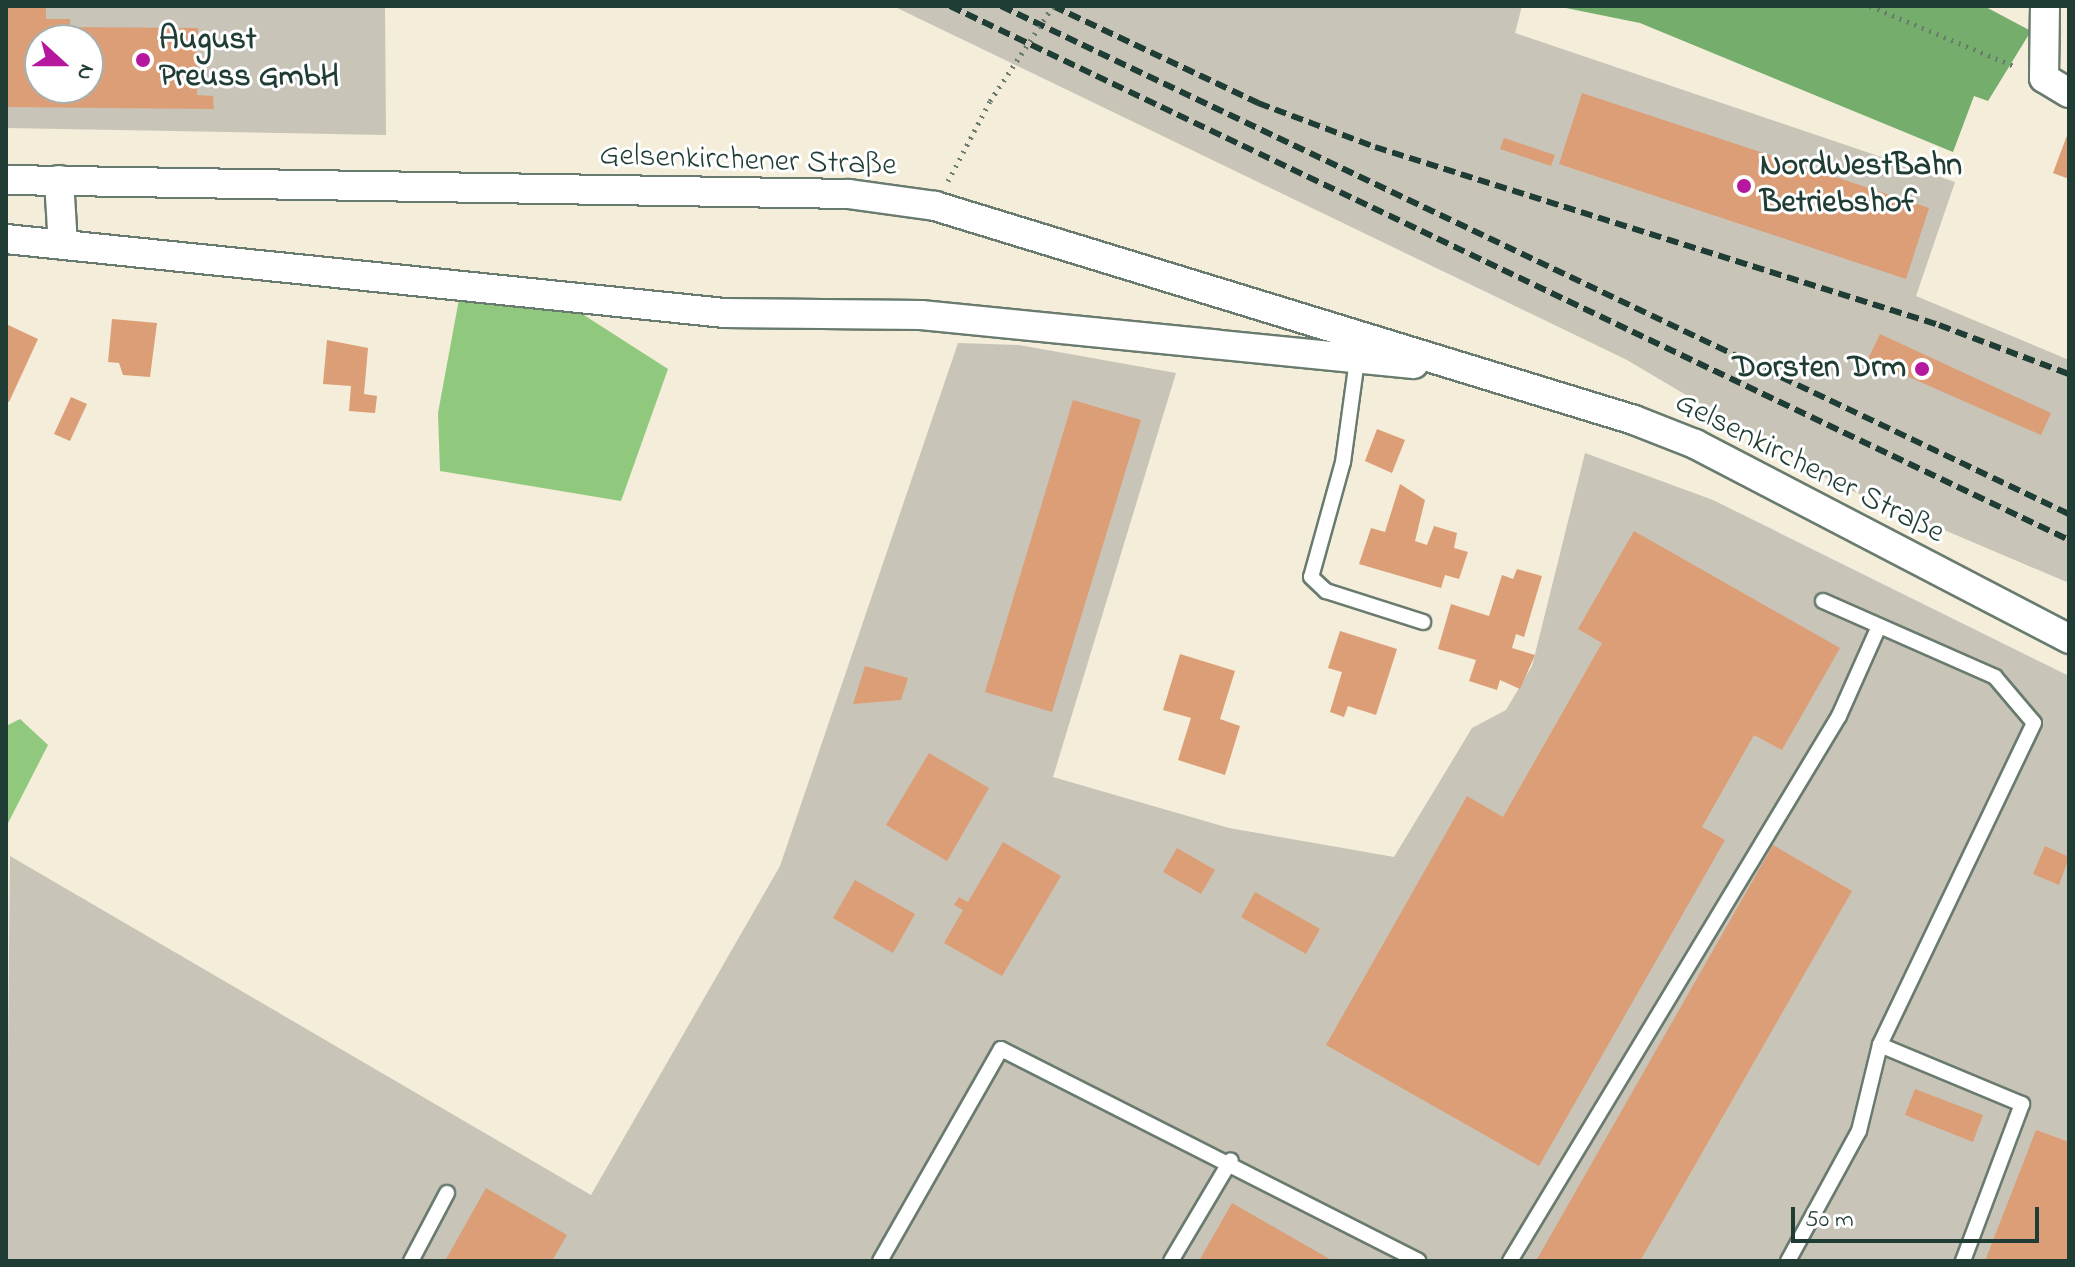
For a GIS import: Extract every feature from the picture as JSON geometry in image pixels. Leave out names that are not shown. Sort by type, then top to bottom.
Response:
[{"type":"street","points":[[2045,6],[2044,78],[2069,93]]},
{"type":"street","name":"Gelsenkirchener Straße","points":[[6,180],[849,194],[935,206],[1463,367],[1695,444],[2069,639]]},
{"type":"street","points":[[59,180],[63,245]]},
{"type":"street","name":"Gelsenkirchener Straße","points":[[6,239],[724,313],[936,316],[1357,360],[1463,367]]},
{"type":"lane","points":[[1357,360],[1343,462],[1311,577],[1326,591],[1423,622]]},
{"type":"lane","points":[[1788,1261],[1859,1131],[1880,1045],[2034,723],[1995,677],[1823,601]]},
{"type":"lane","points":[[1510,1261],[1839,716],[1879,626]]},
{"type":"lane","points":[[1880,1045],[2022,1104],[1963,1261]]},
{"type":"lane","points":[[880,1261],[1001,1049],[1231,1160],[1418,1261]]},
{"type":"lane","points":[[1171,1261],[1231,1160]]},
{"type":"lane","points":[[411,1261],[447,1193]]},
{"type":"path","points":[[935,206],[990,101],[1053,6]]},
{"type":"path","points":[[1870,6],[2044,78]]},
{"type":"shaded area","points":[[6,6],[385,6],[386,135],[6,128]]},
{"type":"shaded area","points":[[893,6],[1522,6],[1515,33],[1955,182],[1916,296],[2069,360],[2069,583],[1836,484],[1627,360]]},
{"type":"shaded area","points":[[958,343],[1019,345],[1176,373],[1053,777],[1229,828],[1394,857],[1472,728],[1506,710],[1532,666],[1585,453],[1713,500],[2069,676],[2069,1261],[6,1261],[10,856],[591,1195],[780,866]]},
{"type":"green space","points":[[1556,6],[1984,6],[2031,31],[1988,101],[1974,96],[1953,152],[1640,23]]},
{"type":"green space","points":[[459,299],[576,310],[668,369],[621,501],[440,471],[438,413]]},
{"type":"green space","points":[[20,719],[48,745],[6,827],[6,726]]},
{"type":"building","name":"August Preuss GmbH","points":[[6,6],[46,6],[46,19],[70,19],[70,24],[24,24],[24,104],[104,104],[104,27],[198,28],[197,95],[213,96],[214,109],[6,107]]},
{"type":"building","name":"NordWestBahn Betriebshof","points":[[1582,93],[1929,208],[1906,279],[1559,164]]},
{"type":"building","points":[[2069,130],[2069,179],[2053,173]]},
{"type":"building","points":[[1504,138],[1555,155],[1551,166],[1500,149]]},
{"type":"building","points":[[112,319],[157,323],[150,377],[123,375],[119,363],[108,362]]},
{"type":"building","points":[[6,324],[38,339],[9,402],[6,401]]},
{"type":"building","points":[[1880,334],[2051,413],[2041,435],[1868,359]]},
{"type":"building","points":[[327,340],[368,348],[364,394],[377,396],[375,413],[349,411],[351,386],[323,384]]},
{"type":"building","points":[[71,397],[87,404],[70,441],[54,434]]},
{"type":"building","points":[[1073,400],[1141,420],[1052,712],[985,692]]},
{"type":"building","points":[[1377,429],[1405,440],[1392,473],[1365,461]]},
{"type":"building","points":[[1400,484],[1425,500],[1415,541],[1427,545],[1434,526],[1457,533],[1454,548],[1468,552],[1459,579],[1445,575],[1441,588],[1359,564],[1371,528],[1385,532]]},
{"type":"building","points":[[1634,531],[1840,648],[1782,750],[1754,735],[1702,827],[1725,840],[1539,1166],[1326,1045],[1467,796],[1503,817],[1602,643],[1578,629]]},
{"type":"building","points":[[1517,569],[1542,576],[1524,637],[1516,634],[1512,648],[1535,655],[1520,689],[1500,680],[1497,690],[1469,681],[1476,660],[1438,649],[1451,604],[1489,616],[1502,575],[1513,579]]},
{"type":"building","points":[[1340,631],[1397,649],[1376,715],[1348,706],[1344,717],[1330,712],[1342,672],[1328,668]]},
{"type":"building","points":[[1180,654],[1235,671],[1220,719],[1240,726],[1225,775],[1178,760],[1191,718],[1163,710]]},
{"type":"building","points":[[865,666],[908,678],[901,700],[853,704]]},
{"type":"building","points":[[929,753],[989,788],[947,861],[886,825]]},
{"type":"building","points":[[1003,842],[1061,876],[1002,976],[944,943],[963,910],[954,905],[959,897],[968,902]]},
{"type":"building","points":[[1773,845],[1852,891],[1640,1261],[1536,1261]]},
{"type":"building","points":[[2045,846],[2069,857],[2059,885],[2033,874]]},
{"type":"building","points":[[1177,848],[1215,870],[1201,894],[1163,872]]},
{"type":"building","points":[[855,880],[915,914],[893,953],[833,918]]},
{"type":"building","points":[[1255,892],[1320,929],[1306,954],[1241,917]]},
{"type":"building","points":[[1915,1089],[1983,1115],[1973,1142],[1905,1115]]},
{"type":"building","points":[[2036,1130],[2069,1142],[2069,1261],[1985,1261]]},
{"type":"building","points":[[486,1188],[567,1235],[552,1261],[445,1261]]},
{"type":"building","points":[[1232,1203],[1333,1261],[1199,1261]]},
{"type":"railway","points":[[950,6],[2069,540]]},
{"type":"railway","points":[[1001,6],[2069,514]]},
{"type":"railway","points":[[1053,6],[1258,103],[1375,147],[1939,325],[2069,374]]},
{"type":"place","name":"August Preuss GmbH","points":[[143,60]]},
{"type":"place","name":"NordWestBahn Betriebshof","points":[[1744,186]]},
{"type":"place","name":"Dorsten Drm","points":[[1922,369]]}]
